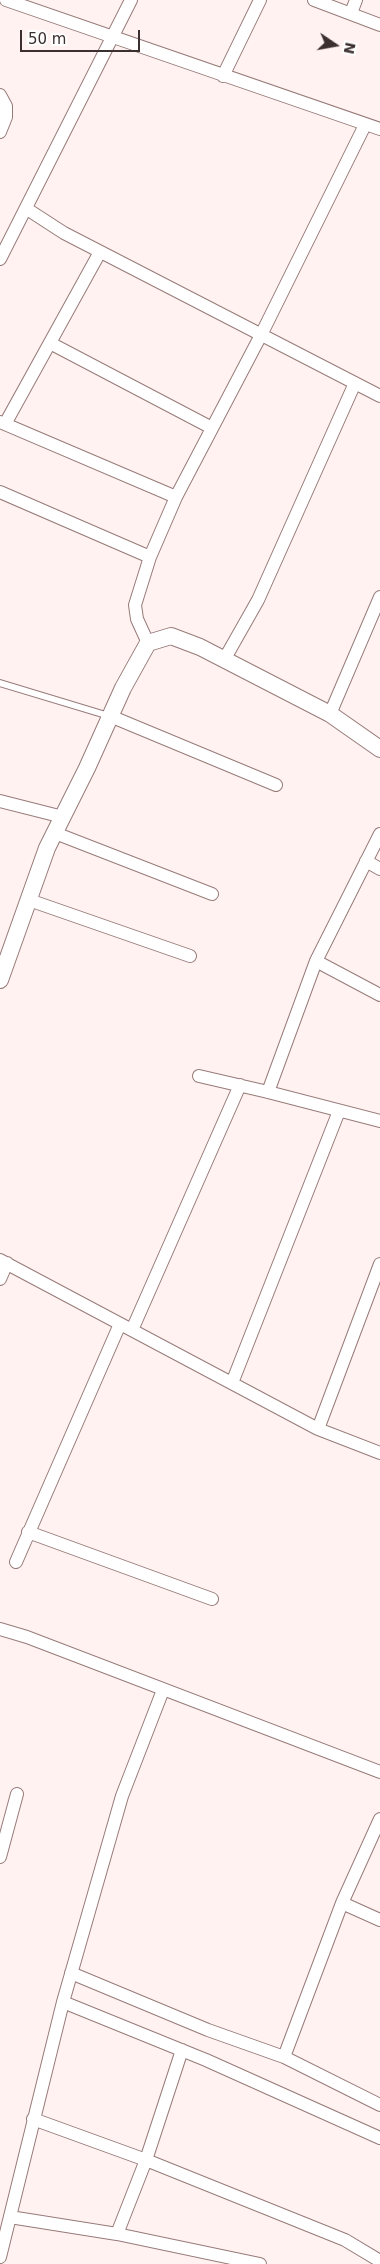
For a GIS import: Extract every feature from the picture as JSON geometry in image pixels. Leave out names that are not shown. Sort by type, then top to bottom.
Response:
[{"type":"street","points":[[6,0],[380,129]]},
{"type":"street","points":[[0,259],[5,238],[26,209],[132,0]]},
{"type":"street","points":[[223,76],[260,0]]},
{"type":"street","points":[[314,0],[380,25]]},
{"type":"street","points":[[351,13],[356,0]]},
{"type":"street","points":[[0,95],[6,106],[6,117],[0,132]]},
{"type":"street","points":[[148,643],[137,619],[135,605],[150,557],[176,496],[261,334],[365,125]]},
{"type":"street","points":[[26,209],[64,233],[380,396]]},
{"type":"street","points":[[100,252],[3,423],[176,496]]},
{"type":"street","points":[[50,343],[212,428]]},
{"type":"street","points":[[224,660],[258,600],[355,383]]},
{"type":"street","points":[[0,492],[150,557]]},
{"type":"street","points":[[330,714],[380,597]]},
{"type":"street","points":[[0,980],[5,948],[29,900],[47,848],[110,716],[148,643],[171,636],[224,660],[330,714],[380,748]]},
{"type":"street","points":[[110,716],[276,785]]},
{"type":"street","points":[[0,801],[63,817]]},
{"type":"street","points":[[55,833],[212,894]]},
{"type":"street","points":[[268,1092],[316,961],[380,834]]},
{"type":"street","points":[[366,861],[380,869]]},
{"type":"street","points":[[29,900],[190,956]]},
{"type":"street","points":[[316,961],[380,995]]},
{"type":"street","points":[[199,1076],[380,1121]]},
{"type":"street","points":[[132,1330],[240,1085]]},
{"type":"street","points":[[232,1383],[339,1112]]},
{"type":"street","points":[[0,1279],[4,1261],[318,1429],[380,1453]]},
{"type":"street","points":[[318,1429],[380,1264]]},
{"type":"street","points":[[16,1562],[120,1324]]},
{"type":"street","points":[[28,1532],[212,1599]]},
{"type":"street","points":[[0,1629],[27,1637],[380,1772]]},
{"type":"street","points":[[0,2257],[71,1973],[122,1796],[163,1690]]},
{"type":"street","points":[[0,1857],[17,1794]]},
{"type":"street","points":[[284,2057],[342,1903],[380,1819]]},
{"type":"street","points":[[342,1903],[380,1920]]},
{"type":"street","points":[[71,1973],[208,2030],[284,2057],[380,2105]]},
{"type":"street","points":[[63,2002],[182,2050],[380,2138]]},
{"type":"street","points":[[117,2234],[146,2160],[182,2050]]},
{"type":"street","points":[[33,2119],[146,2160],[345,2240],[380,2260]]},
{"type":"street","points":[[10,2217],[117,2234],[260,2264]]},
{"type":"lane","points":[[0,683],[110,716]]}]
